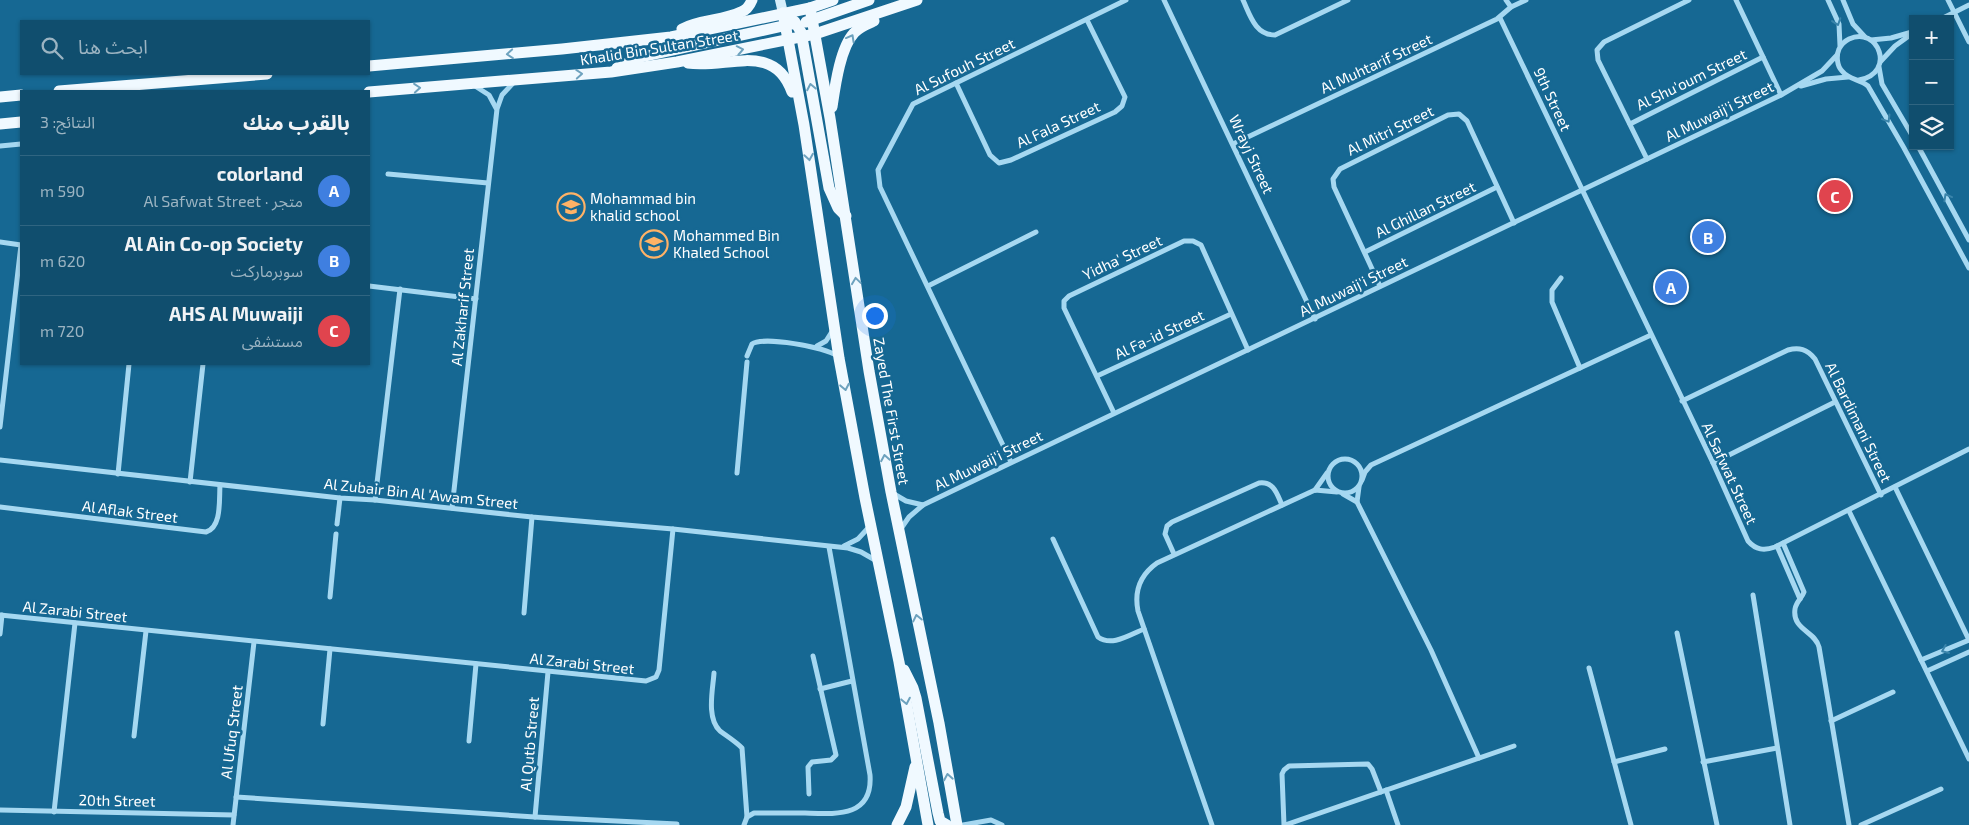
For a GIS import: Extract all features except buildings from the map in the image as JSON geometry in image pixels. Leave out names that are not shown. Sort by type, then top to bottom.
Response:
[{"type":"main road","points":[[671,37],[696,23],[742,12],[752,0]]},
{"type":"main road","points":[[780,0],[783,14]]},
{"type":"main road","name":"Khalid Bin Sultan Street","points":[[370,92],[611,72],[677,62],[788,40],[809,4],[833,0]]},
{"type":"main road","points":[[611,72],[625,63],[641,57],[799,21],[869,0]]},
{"type":"main road","points":[[830,118],[838,69],[851,36],[859,28],[915,1]]},
{"type":"main road","name":"Khalid Bin Sultan Street","points":[[370,66],[562,49],[671,37],[783,14],[799,21],[815,34],[915,1]]},
{"type":"main road","points":[[799,21],[829,188],[838,208],[846,216]]},
{"type":"main road","name":"Zayed The First Street","points":[[815,34],[891,492],[939,724],[955,824]]},
{"type":"main road","points":[[788,40],[804,125],[840,358],[870,525],[899,662],[928,825]]},
{"type":"main road","points":[[677,62],[712,65],[750,60],[777,68],[788,80],[804,125]]},
{"type":"main road","points":[[70,90],[255,75]]},
{"type":"main road","points":[[0,96],[20,95]]},
{"type":"main road","points":[[0,124],[20,122]]},
{"type":"main road","points":[[899,662],[913,688],[940,821],[955,824]]},
{"type":"main road","points":[[898,825],[910,795],[916,755]]},
{"type":"street","name":"Al Sufouh Street","points":[[1011,462],[880,187],[878,170],[913,104],[1126,0]]},
{"type":"street","name":"Wrayj Street","points":[[1164,0],[1316,319]]},
{"type":"street","points":[[1243,0],[1255,27],[1259,31],[1275,35],[1348,0]]},
{"type":"street","points":[[1506,0],[1511,7]]},
{"type":"street","name":"Al Muhtarif Street","points":[[1234,144],[1500,18],[1511,7],[1526,0]]},
{"type":"street","points":[[1648,159],[1598,60],[1597,50],[1604,42],[1689,0]]},
{"type":"street","points":[[1736,0],[1781,95]]},
{"type":"street","points":[[1828,0],[1838,24],[1840,46],[1837,54],[1837,63],[1841,71],[1848,77],[1860,80],[1868,86],[1969,268]]},
{"type":"street","points":[[1843,0],[1854,24],[1877,46],[1881,61]]},
{"type":"street","points":[[1948,0],[1969,42]]},
{"type":"street","points":[[1950,15],[1969,6]]},
{"type":"street","name":"9th Street","points":[[1500,18],[1582,191]]},
{"type":"street","name":"Al Fala Street","points":[[956,83],[990,155],[999,163],[1011,160],[1115,112],[1122,106],[1125,96],[1087,20]]},
{"type":"street","points":[[1840,46],[1852,37],[1868,39],[1891,38],[1909,34]]},
{"type":"street","points":[[1860,80],[1871,76],[1879,67],[1881,61],[1895,46],[1909,36]]},
{"type":"street","name":"Al Muwaij'i Street","points":[[899,533],[908,517],[923,505],[1316,319],[1380,286],[1781,95],[1822,71],[1837,54]]},
{"type":"street","name":"Al Shu'oum Street","points":[[1630,124],[1764,57]]},
{"type":"street","points":[[1879,67],[1882,84],[1909,130]]},
{"type":"street","name":"Al Muwaij'i Street","points":[[1794,88],[1826,79],[1848,77]]},
{"type":"street","name":"Al Zakharif Street","points":[[452,508],[496,109],[502,95],[517,79]]},
{"type":"street","points":[[469,84],[483,90],[496,109]]},
{"type":"street","name":"Al Mitri Street","points":[[1380,286],[1334,187],[1334,175],[1340,169],[1448,115],[1459,114],[1467,121],[1514,223]]},
{"type":"street","points":[[0,146],[20,144]]},
{"type":"street","points":[[1920,150],[1969,240]]},
{"type":"street","points":[[388,174],[488,183]]},
{"type":"street","name":"Al Ghillan Street","points":[[1365,252],[1497,187]]},
{"type":"street","name":"Al Safwat Street","points":[[1582,191],[1713,463],[1748,541],[1753,546],[1762,550],[1777,546],[1969,449]]},
{"type":"street","points":[[928,286],[1036,232]]},
{"type":"street","name":"Yidha' Street","points":[[1114,413],[1064,308],[1064,301],[1069,296],[1184,241],[1193,241],[1201,245],[1248,350]]},
{"type":"street","points":[[0,242],[20,245]]},
{"type":"street","points":[[0,427],[20,254]]},
{"type":"street","points":[[1561,278],[1552,290],[1552,302],[1580,368]]},
{"type":"street","points":[[370,286],[476,299]]},
{"type":"street","points":[[376,500],[400,290]]},
{"type":"street","name":"Al Fa-id Street","points":[[1097,376],[1231,314]]},
{"type":"street","points":[[814,347],[826,341],[835,328]]},
{"type":"street","points":[[1212,825],[1135,600],[1137,588],[1148,569],[1157,562],[1315,490],[1329,468],[1338,460],[1349,459],[1371,464],[1651,335]]},
{"type":"street","points":[[737,473],[749,347],[762,340],[814,347],[831,352],[840,358]]},
{"type":"street","name":"Al Bardimani Street","points":[[1682,401],[1788,350],[1795,348],[1803,349],[1815,359],[1881,494]]},
{"type":"street","points":[[118,474],[129,365]]},
{"type":"street","points":[[190,482],[203,365]]},
{"type":"street","points":[[1713,463],[1835,402]]},
{"type":"street","name":"Al Zubair Bin Al 'Awam Street","points":[[0,460],[220,486],[841,547],[861,552],[878,562]]},
{"type":"street","points":[[1354,461],[1361,469],[1362,480]]},
{"type":"street","points":[[1371,464],[1359,487],[1357,502],[1431,650],[1479,758]]},
{"type":"street","points":[[1327,473],[1329,484],[1340,493],[1357,502]]},
{"type":"street","points":[[1174,554],[1165,534],[1167,526],[1172,522],[1259,483],[1267,483],[1273,487],[1282,505]]},
{"type":"street","name":"Al Aflak Street","points":[[0,507],[206,532],[213,529],[216,523],[220,486]]},
{"type":"street","points":[[1315,490],[1340,493],[1351,492],[1359,487]]},
{"type":"street","points":[[1895,487],[1969,640],[1921,660]]},
{"type":"street","name":"Al Muwaij'i Street","points":[[891,492],[906,501],[923,505]]},
{"type":"street","points":[[337,524],[340,498]]},
{"type":"street","points":[[1848,511],[1969,759]]},
{"type":"street","points":[[524,613],[532,517]]},
{"type":"street","points":[[841,547],[858,539],[870,525]]},
{"type":"street","name":"Al Zarabi Street","points":[[0,634],[1,615],[548,672],[642,681],[649,680],[656,676],[659,670],[673,529]]},
{"type":"street","points":[[330,597],[336,534]]},
{"type":"street","points":[[1053,539],[1098,636],[1105,641],[1114,641],[1144,629]]},
{"type":"street","points":[[1783,543],[1785,556],[1800,599]]},
{"type":"street","points":[[1777,546],[1785,556],[1803,589],[1803,595],[1795,608],[1796,619],[1801,628],[1814,638],[1818,644],[1849,825]]},
{"type":"street","points":[[747,817],[754,813],[844,813],[852,810],[865,799],[870,783],[829,547]]},
{"type":"street","points":[[1753,595],[1790,825]]},
{"type":"street","points":[[54,812],[75,623]]},
{"type":"street","name":"Al Zarabi Street","points":[[134,736],[146,631]]},
{"type":"street","points":[[1677,633],[1717,825]]},
{"type":"street","name":"Al Ufuq Street","points":[[233,825],[254,642]]},
{"type":"street","points":[[323,724],[330,649]]},
{"type":"street","points":[[1926,671],[1969,652]]},
{"type":"street","points":[[809,794],[808,767],[812,762],[831,760],[836,755],[813,656]]},
{"type":"street","points":[[469,741],[476,664]]},
{"type":"street","points":[[1589,668],[1631,825]]},
{"type":"street","name":"Al Qutb Street","points":[[534,817],[548,672]]},
{"type":"street","points":[[714,672],[713,718],[718,729],[742,748],[747,817],[745,825]]},
{"type":"street","points":[[820,689],[852,680]]},
{"type":"street","points":[[1831,721],[1893,692]]},
{"type":"street","points":[[1398,825],[1384,791],[1368,764],[1289,766],[1282,774],[1284,825],[1384,791],[1514,746]]},
{"type":"street","points":[[1703,762],[1777,748]]},
{"type":"street","points":[[1614,762],[1665,749]]},
{"type":"street","points":[[1861,825],[1941,789]]},
{"type":"street","points":[[236,797],[534,817],[677,824]]},
{"type":"street","name":"20th Street","points":[[0,810],[234,816]]},
{"type":"street","points":[[955,824],[991,820],[1002,825]]},
{"type":"place","name":"AHS Al Muwaiji","points":[[1835,196]]},
{"type":"place","name":"Mohammad bin khalid school","points":[[571,207]]},
{"type":"place","name":"Al Ain Co-op Society","points":[[1708,237]]},
{"type":"place","name":"Mohammed Bin Khaled School","points":[[654,244]]},
{"type":"place","name":"colorland","points":[[1671,287]]}]
